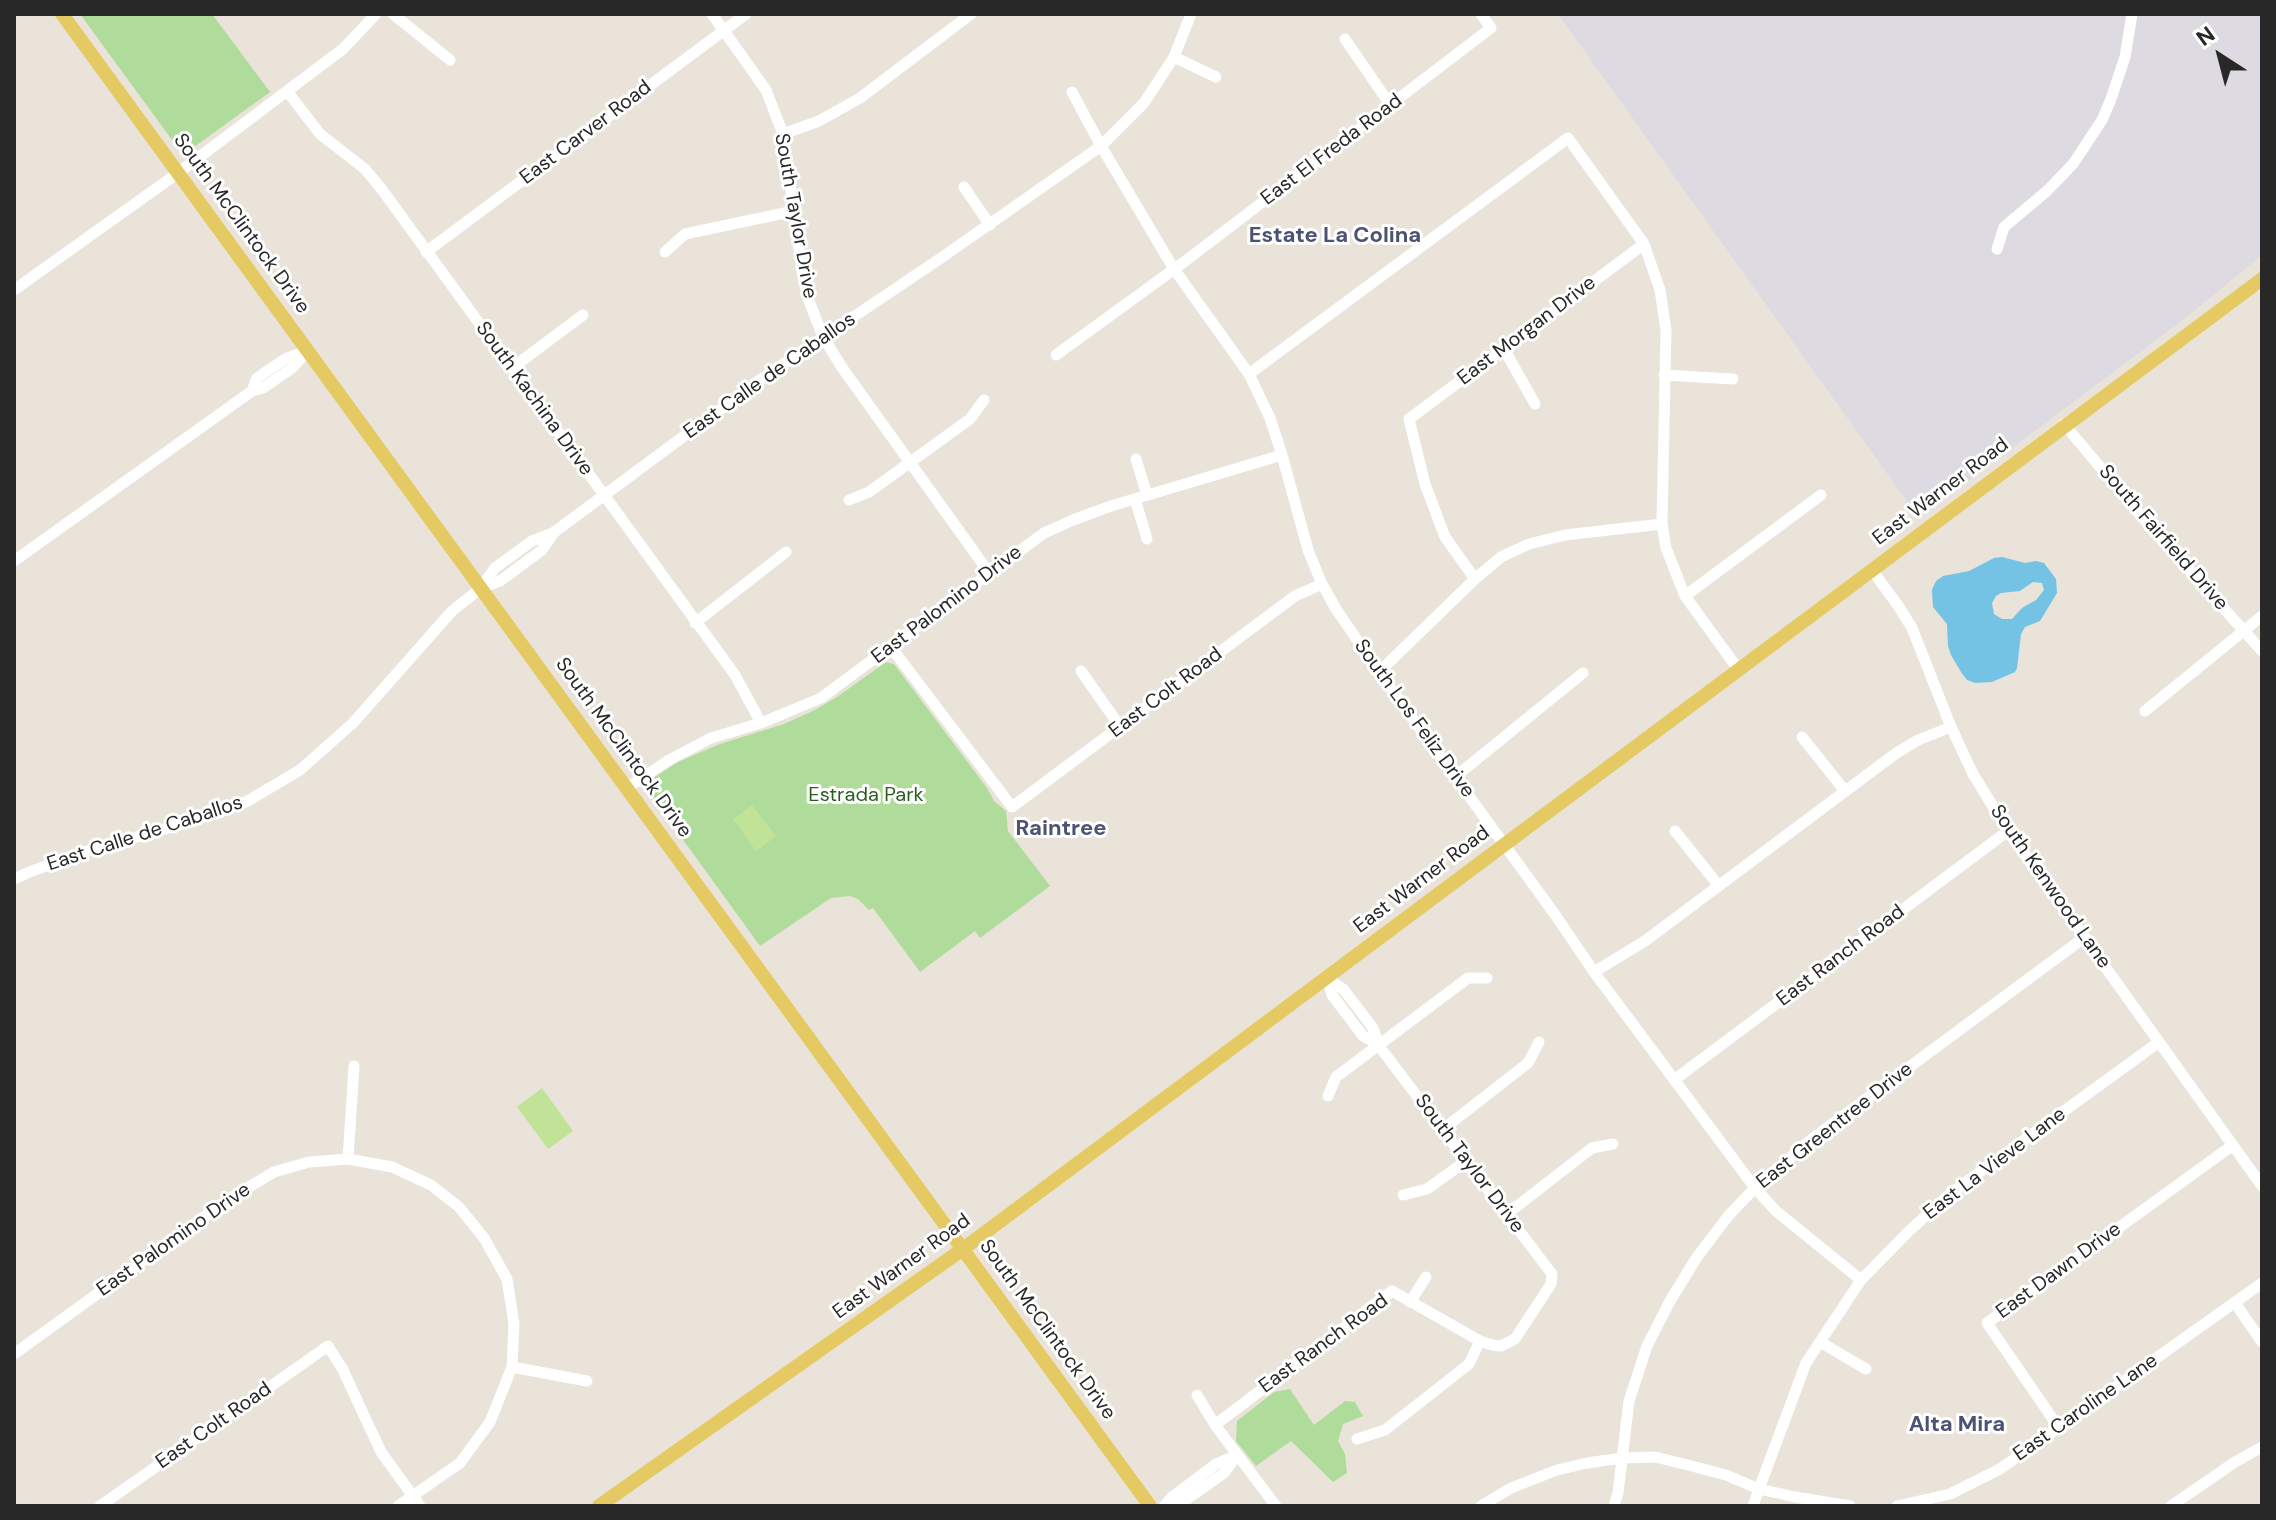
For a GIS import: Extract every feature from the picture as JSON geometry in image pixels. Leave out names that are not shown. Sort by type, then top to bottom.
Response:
[{"type":"main road","name":"South McClintock Drive","points":[[62,14],[1150,1506]]},
{"type":"main road","name":"East Warner Road","points":[[599,1506],[963,1249],[2262,279]]},
{"type":"street","points":[[14,290],[178,173],[343,49],[376,14]]},
{"type":"street","points":[[393,14],[450,60]]},
{"type":"street","name":"South Taylor Drive","points":[[712,14],[766,90],[783,134],[803,277],[823,337],[990,574]]},
{"type":"street","name":"East Carver Road","points":[[426,252],[746,14]]},
{"type":"street","points":[[783,134],[819,121],[860,98],[971,14]]},
{"type":"street","name":"East Calle de Caballos","points":[[14,879],[88,851],[246,802],[300,770],[353,723],[446,617],[481,588],[495,568],[532,541],[553,533],[725,405],[1101,146],[1144,103],[1174,57],[1191,14]]},
{"type":"street","name":"East El Freda Road","points":[[1056,355],[1491,28],[1481,14]]},
{"type":"street","points":[[1997,249],[2004,227],[2047,191],[2073,164],[2102,120],[2120,74],[2132,14]]},
{"type":"street","points":[[1345,39],[1391,106]]},
{"type":"street","points":[[1174,57],[1216,77]]},
{"type":"street","name":"South Kachina Drive","points":[[287,91],[320,134],[365,169],[383,191],[735,675],[761,723]]},
{"type":"street","name":"South Los Feliz Drive","points":[[1072,92],[1174,269],[1249,374],[1270,418],[1301,527],[1322,584],[1336,609],[1594,972],[1755,1188],[1776,1211],[1861,1280]]},
{"type":"street","points":[[1249,374],[1568,138],[1644,244],[1660,290],[1666,330],[1662,524],[1666,548],[1685,596],[1738,669]]},
{"type":"street","points":[[964,187],[990,225]]},
{"type":"street","points":[[665,252],[685,234],[794,211]]},
{"type":"street","name":"East Morgan Drive","points":[[1475,579],[1445,537],[1425,484],[1409,419],[1644,244]]},
{"type":"street","points":[[512,368],[583,315]]},
{"type":"street","points":[[1504,349],[1535,404]]},
{"type":"street","points":[[14,561],[252,391],[257,378],[285,359],[308,351]]},
{"type":"street","points":[[1664,375],[1733,379]]},
{"type":"street","points":[[849,500],[869,492],[970,419],[984,400]]},
{"type":"street","name":"South Fairfield Drive","points":[[2064,424],[2153,530],[2262,651]]},
{"type":"street","name":"East Palomino Drive","points":[[627,788],[669,760],[711,738],[761,723],[821,698],[1044,533],[1141,497],[1282,455]]},
{"type":"street","points":[[1136,459],[1147,539]]},
{"type":"street","points":[[1685,596],[1821,495]]},
{"type":"street","points":[[1379,672],[1501,557],[1529,544],[1565,535],[1662,524]]},
{"type":"street","points":[[695,623],[786,552]]},
{"type":"street","name":"South Kenwood Lane","points":[[1872,570],[1912,628],[1973,774],[2008,831],[2262,1186]]},
{"type":"street","name":"East Colt Road","points":[[891,647],[1012,807],[1295,596],[1322,584]]},
{"type":"street","points":[[2145,711],[2262,616]]},
{"type":"street","points":[[1081,671],[1121,728]]},
{"type":"street","points":[[1455,777],[1583,673]]},
{"type":"street","points":[[1594,972],[1645,941],[1918,740],[1951,727]]},
{"type":"street","points":[[1802,737],[1845,791]]},
{"type":"street","points":[[1675,831],[1719,886]]},
{"type":"street","name":"East Ranch Road","points":[[1674,1080],[2008,831]]},
{"type":"street","name":"East Greentree Drive","points":[[1622,1458],[1629,1401],[1647,1346],[1697,1257],[1729,1215],[1812,1139],[2085,937]]},
{"type":"street","name":"South Taylor Drive","points":[[1326,977],[1344,990],[1373,1028],[1379,1046],[1552,1274],[1551,1284],[1515,1339],[1501,1346],[1480,1341]]},
{"type":"street","points":[[1328,1096],[1336,1077],[1468,978],[1487,978]]},
{"type":"street","points":[[1442,1130],[1528,1063],[1539,1042]]},
{"type":"street","name":"East La Vieve Lane","points":[[1759,1489],[1806,1363],[1861,1280],[1951,1193],[2159,1042]]},
{"type":"street","points":[[348,1159],[354,1066]]},
{"type":"street","points":[[1507,1214],[1592,1148],[1613,1144]]},
{"type":"street","name":"East Dawn Drive","points":[[2059,1428],[1987,1323],[2233,1145]]},
{"type":"street","name":"East Palomino Drive","points":[[14,1354],[229,1199],[274,1172],[309,1162],[348,1159],[392,1167],[431,1185],[459,1207],[484,1238],[507,1279],[514,1324],[512,1367],[490,1422],[460,1463],[417,1501],[398,1506]]},
{"type":"street","points":[[1403,1195],[1427,1189],[1466,1161]]},
{"type":"street","points":[[1410,1302],[1426,1277]]},
{"type":"street","name":"East Caroline Lane","points":[[1897,1506],[1950,1494],[2000,1469],[2262,1283]]},
{"type":"street","name":"East Ranch Road","points":[[1215,1425],[1392,1291],[1480,1341]]},
{"type":"street","points":[[2235,1303],[2262,1342]]},
{"type":"street","points":[[1357,1439],[1385,1430],[1469,1364],[1480,1341]]},
{"type":"street","points":[[1820,1342],[1866,1369]]},
{"type":"street","name":"East Colt Road","points":[[100,1506],[328,1346],[343,1370],[381,1452],[417,1501]]},
{"type":"street","points":[[512,1367],[587,1381]]},
{"type":"street","points":[[1197,1395],[1215,1425],[1276,1506]]},
{"type":"street","points":[[2171,1506],[2262,1447]]},
{"type":"street","points":[[1164,1506],[1216,1464],[1237,1455]]},
{"type":"street","points":[[1177,1506],[1224,1473],[1237,1455]]},
{"type":"street","points":[[1481,1506],[1511,1488],[1557,1470],[1622,1458],[1655,1457],[1726,1475],[1759,1489],[1850,1506]]},
{"type":"street","points":[[1614,1506],[1622,1458]]},
{"type":"street","points":[[1753,1506],[1759,1489]]},
{"type":"shaded area","points":[[1558,14],[2262,14],[2262,255],[2183,320],[1919,518]]},
{"type":"green space","points":[[80,14],[212,14],[270,92],[183,155]]},
{"type":"green space","name":"Estrada Park","points":[[886,662],[894,664],[994,801],[1006,811],[1008,831],[1050,886],[980,938],[975,931],[920,972],[873,908],[869,910],[850,896],[831,898],[760,946],[647,790],[652,779],[678,762],[815,710]]},
{"type":"green space","points":[[752,805],[776,836],[756,851],[733,819]]},
{"type":"green space","points":[[542,1088],[573,1131],[548,1149],[517,1107]]},
{"type":"green space","points":[[1290,1389],[1314,1425],[1345,1401],[1355,1402],[1363,1416],[1343,1424],[1338,1441],[1345,1454],[1347,1473],[1333,1482],[1291,1441],[1256,1466],[1236,1441],[1237,1421],[1274,1392]]},
{"type":"water","points":[[1994,558],[2044,563],[2056,579],[2057,593],[2040,621],[2025,627],[2021,634],[2015,672],[1992,682],[1975,683],[1967,680],[1951,655],[1947,624],[1933,607],[1932,590],[1936,581],[1943,576],[1969,571]],"holes":[[[2033,582],[2042,583],[2044,590],[2036,600],[2022,608],[2012,619],[2002,619],[1994,614],[1992,603],[1996,596],[2020,591]]]},
{"type":"district","name":"Estate La Colina","points":[[1335,236]]},
{"type":"district","name":"Raintree","points":[[1061,829]]},
{"type":"district","name":"Alta Mira","points":[[1957,1425]]}]
